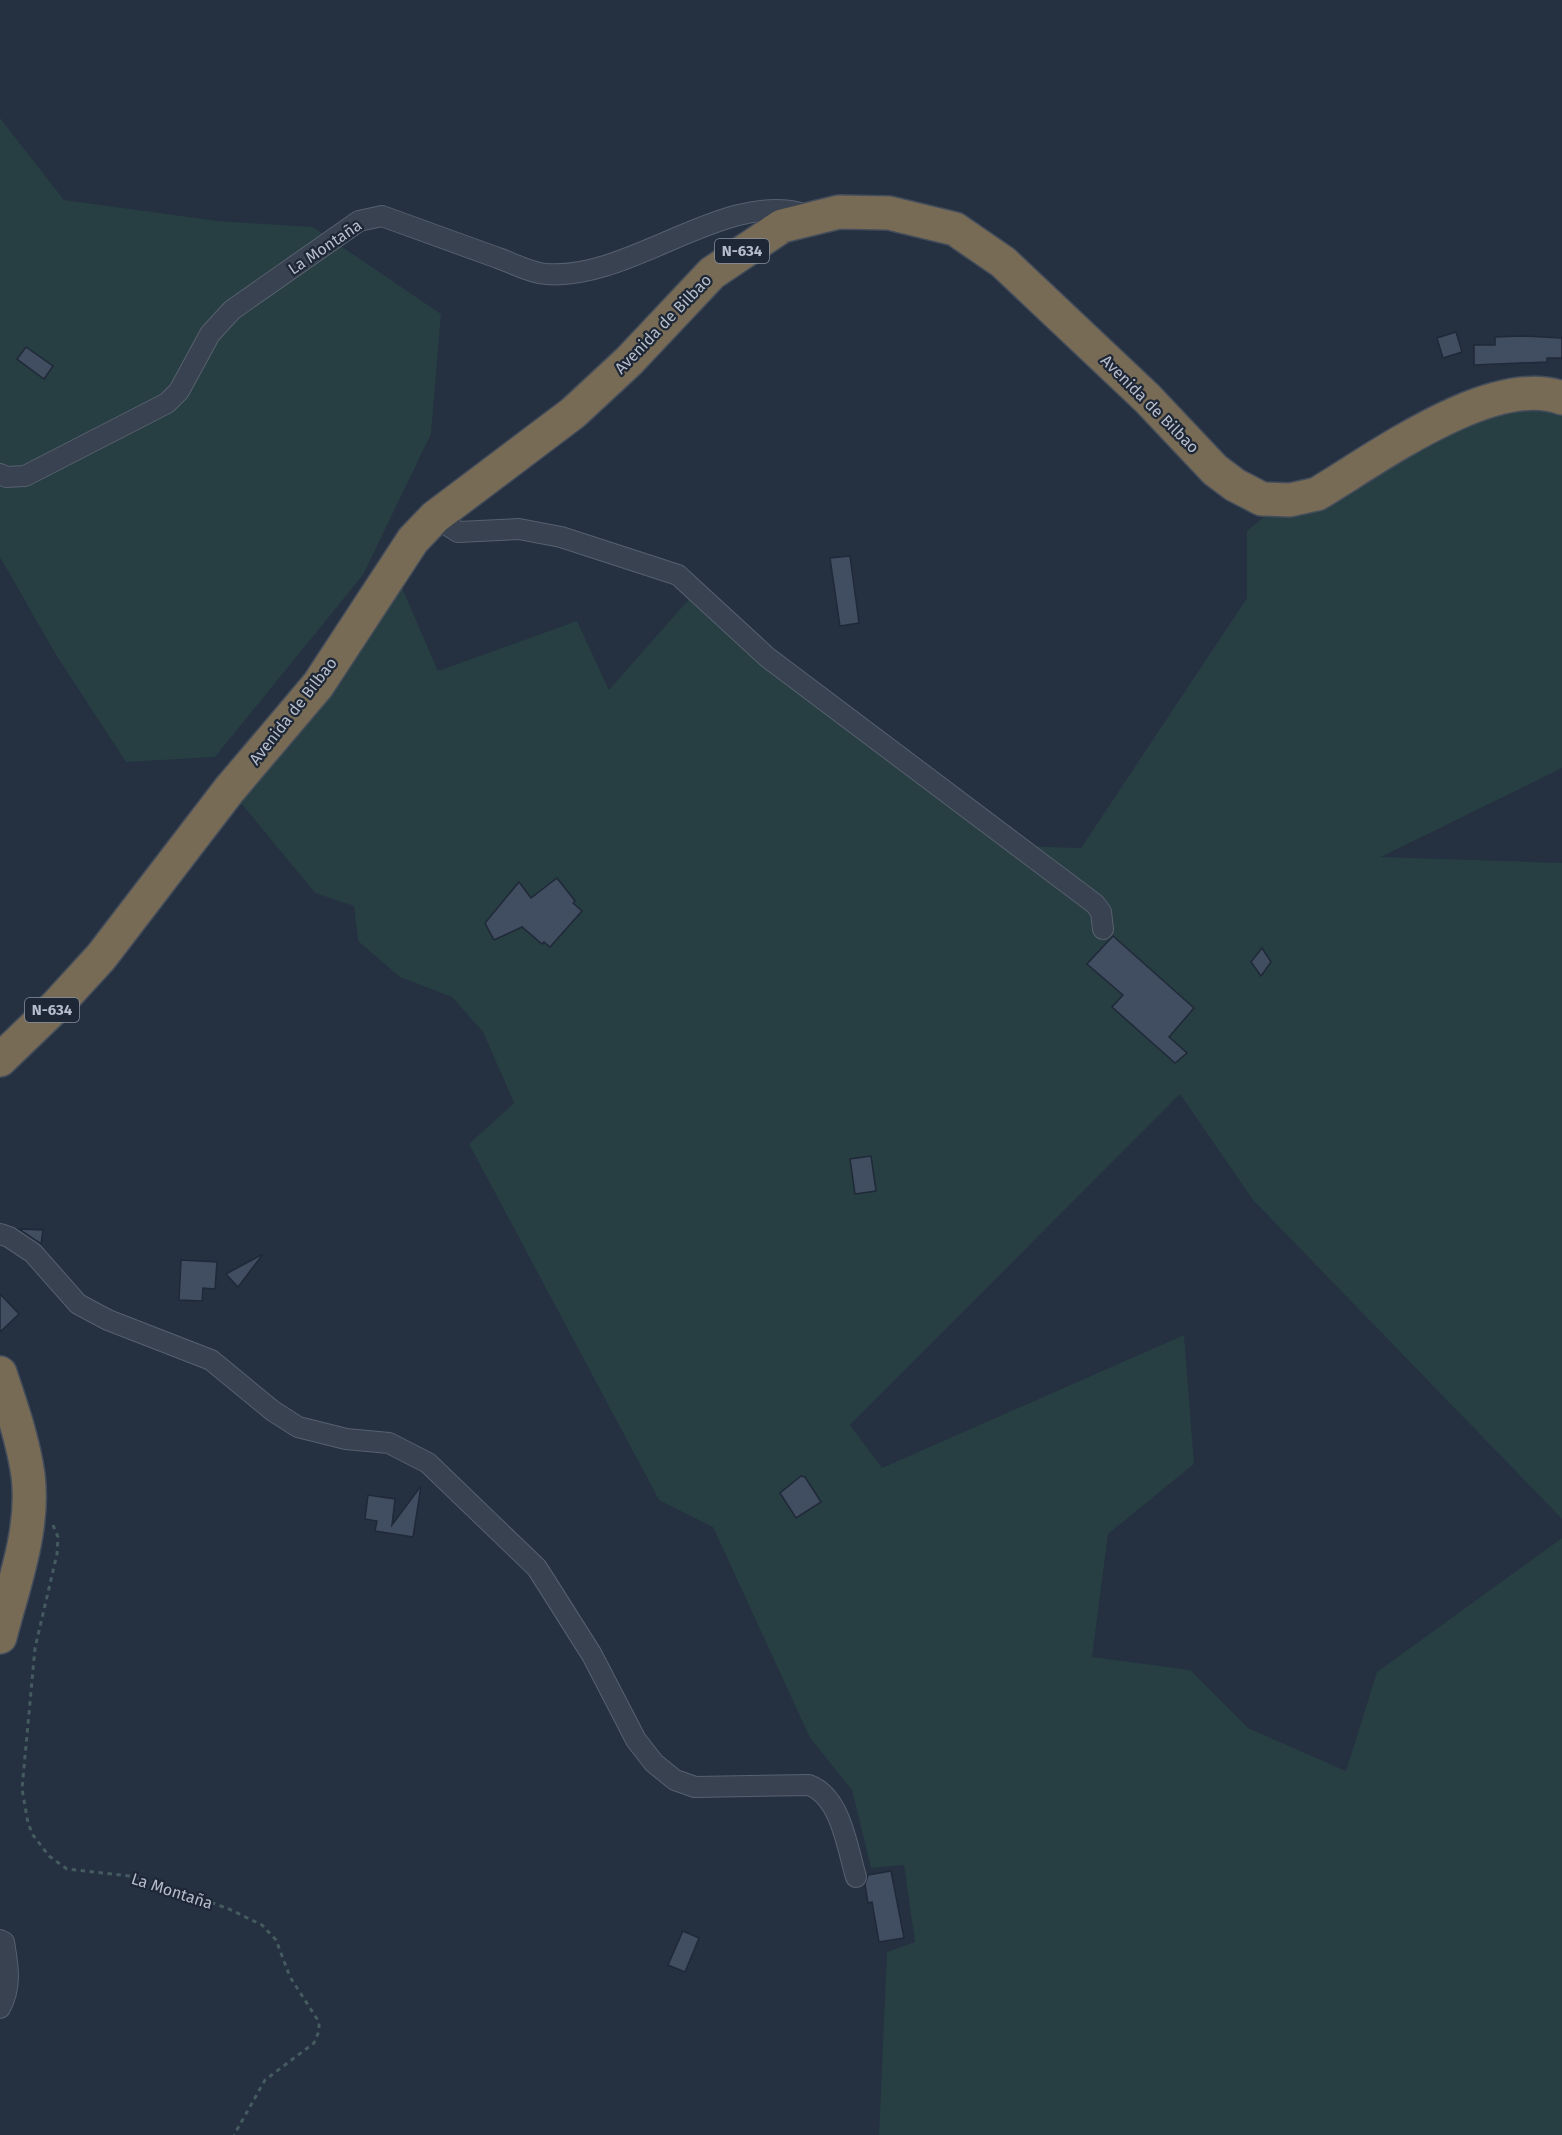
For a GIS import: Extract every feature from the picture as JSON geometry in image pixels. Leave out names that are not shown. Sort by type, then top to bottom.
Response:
[{"type":"highway","name":"Avenida de Bilbao","points":[[0,1060],[57,1005],[101,957],[230,790],[318,685],[413,540],[435,517],[573,413],[629,362],[712,273],[782,226],[838,212],[889,213],[955,229],[1003,262],[1147,398],[1215,470],[1235,485],[1262,499],[1290,500],[1317,494],[1444,419],[1483,402],[1521,395],[1549,393],[1562,398]]},
{"type":"highway","points":[[0,1373],[16,1422],[28,1476],[28,1511],[22,1555],[0,1638]]},
{"type":"street","name":"La Montaña","points":[[0,474],[6,477],[25,476],[167,403],[178,391],[210,334],[232,310],[359,221],[382,216],[544,274],[583,272],[737,216],[769,210],[791,211],[815,218]]},
{"type":"street","points":[[435,517],[458,532],[519,529],[561,537],[678,575],[776,664],[1095,904],[1101,912],[1103,929]]},
{"type":"street","points":[[0,1234],[33,1253],[78,1304],[108,1320],[212,1360],[273,1411],[298,1427],[346,1439],[389,1443],[428,1463],[537,1568],[592,1655],[636,1740],[654,1763],[675,1780],[695,1787],[809,1785],[821,1789],[838,1818],[856,1877]]},
{"type":"street","points":[[0,1940],[4,1942],[9,1974],[7,1995],[0,2008]]},
{"type":"path","name":"La Montaña","points":[[28,1511],[48,1519],[58,1537],[55,1572],[35,1648],[22,1790],[28,1823],[33,1835],[49,1856],[67,1869],[129,1876],[161,1884],[229,1909],[262,1925],[276,1940],[290,1977],[319,2022],[320,2031],[314,2043],[265,2080],[234,2135]]},
{"type":"green space","points":[[0,118],[64,200],[218,221],[313,227],[441,314],[431,434],[363,575],[215,757],[126,762],[56,655],[0,557]]},
{"type":"green space","points":[[1524,401],[1562,408],[1562,768],[1381,857],[1562,863],[1562,1519],[1253,1200],[1180,1094],[850,1425],[882,1468],[1184,1335],[1194,1464],[1108,1534],[1092,1657],[1190,1670],[1248,1728],[1346,1771],[1377,1672],[1562,1538],[1562,2135],[879,2135],[887,1952],[915,1942],[904,1865],[871,1868],[852,1790],[810,1738],[713,1527],[659,1500],[469,1144],[514,1103],[483,1032],[452,997],[400,977],[358,941],[354,906],[315,893],[236,797],[397,576],[438,671],[577,621],[609,690],[690,598],[1012,846],[1081,848],[1247,598],[1247,531],[1271,511],[1465,423]]},
{"type":"building","points":[[1456,332],[1462,352],[1443,358],[1437,338]]},
{"type":"building","points":[[1495,337],[1562,338],[1562,358],[1547,358],[1547,362],[1474,365],[1474,345],[1495,345]]},
{"type":"building","points":[[26,347],[53,366],[44,379],[17,359]]},
{"type":"building","points":[[850,556],[859,623],[840,626],[830,558]]},
{"type":"building","points":[[557,878],[575,901],[573,903],[582,911],[550,947],[544,942],[542,944],[522,927],[494,940],[485,923],[519,882],[531,898]]},
{"type":"building","points":[[1113,936],[1194,1008],[1169,1037],[1187,1053],[1175,1063],[1112,1007],[1123,995],[1087,964]]},
{"type":"building","points":[[1262,948],[1271,962],[1261,976],[1251,962]]},
{"type":"building","points":[[871,1156],[876,1191],[855,1194],[850,1159]]},
{"type":"building","points":[[19,1229],[43,1230],[41,1244],[40,1243]]},
{"type":"building","points":[[263,1254],[238,1287],[226,1274]]},
{"type":"building","points":[[181,1260],[217,1262],[215,1289],[203,1288],[202,1301],[179,1300]]},
{"type":"building","points":[[0,1294],[19,1314],[0,1332]]},
{"type":"building","points":[[801,1476],[805,1477],[821,1502],[796,1518],[780,1493]]},
{"type":"building","points":[[421,1486],[413,1537],[375,1531],[377,1521],[365,1519],[368,1495],[395,1499],[392,1525]]},
{"type":"building","points":[[891,1871],[904,1938],[879,1942],[872,1902],[868,1903],[865,1884],[868,1875]]},
{"type":"building","points":[[683,1931],[699,1938],[685,1972],[668,1965]]}]
